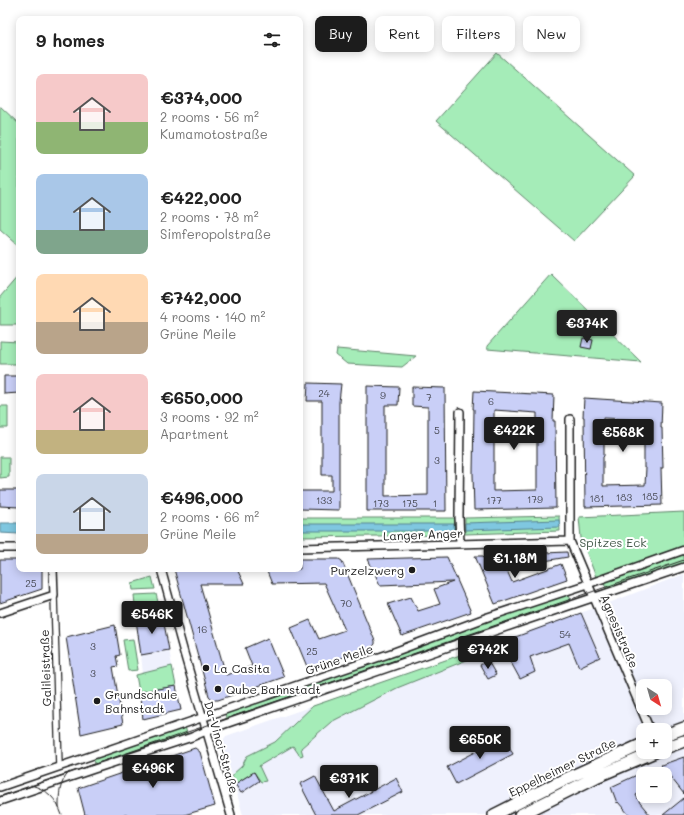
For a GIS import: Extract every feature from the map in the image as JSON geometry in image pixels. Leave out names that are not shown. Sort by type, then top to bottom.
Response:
[{"type":"main road","points":[[672,732],[684,728]]},
{"type":"main road","points":[[672,745],[684,741]]},
{"type":"main road","name":"Eppelheimer Straße","points":[[494,815],[559,782],[636,747]]},
{"type":"main road","name":"Eppelheimer Straße","points":[[520,815],[596,777],[638,759]]},
{"type":"street","points":[[460,412],[460,544]]},
{"type":"street","points":[[570,419],[570,541]]},
{"type":"street","name":"Langer Anger","points":[[303,548],[570,541]]},
{"type":"street","name":"Agnesistraße","points":[[570,541],[647,723]]},
{"type":"street","points":[[0,548],[16,548]]},
{"type":"street","name":"Grüne Meile","points":[[0,787],[394,652],[488,617],[684,550]]},
{"type":"street","name":"Grüne Meile","points":[[0,802],[684,567]]},
{"type":"street","name":"Galileistraße","points":[[53,572],[60,767]]},
{"type":"street","name":"Da-Vinci-Straße","points":[[163,572],[202,718],[231,815]]},
{"type":"street","points":[[0,613],[54,595]]},
{"type":"shaded area","points":[[684,574],[684,815],[243,815],[222,742],[226,736],[609,603]]},
{"type":"shaded area","points":[[169,650],[181,710],[143,719],[136,675],[143,673],[141,655]]},
{"type":"green space","points":[[497,53],[635,176],[574,241],[436,121]]},
{"type":"green space","points":[[0,106],[16,121],[16,243],[0,229]]},
{"type":"green space","points":[[551,274],[641,362],[487,349],[487,346]]},
{"type":"green space","points":[[16,278],[16,325],[0,325],[0,297]]},
{"type":"green space","points":[[0,341],[16,342],[16,364],[0,364]]},
{"type":"green space","points":[[337,349],[416,356],[402,367],[347,364],[336,355]]},
{"type":"green space","points":[[0,406],[8,406],[8,428],[0,428]]},
{"type":"green space","points":[[0,457],[9,457],[9,477],[0,478]]},
{"type":"green space","name":"Spitzes Eck","points":[[684,512],[684,547],[596,577],[581,538],[579,517]]},
{"type":"green space","points":[[559,516],[560,531],[465,534],[465,518]]},
{"type":"green space","points":[[303,518],[455,518],[454,535],[303,537]]},
{"type":"green space","points":[[684,552],[684,564],[607,590],[603,580]]},
{"type":"green space","points":[[152,577],[155,589],[133,590],[132,583]]},
{"type":"green space","points":[[569,593],[571,601],[227,720],[224,712]]},
{"type":"green space","points":[[156,594],[158,602],[135,605],[134,595]]},
{"type":"green space","points":[[133,639],[138,670],[128,671],[123,640]]},
{"type":"green space","points":[[486,646],[489,651],[397,688],[331,722],[301,748],[303,755],[300,756],[293,746],[259,766],[266,781],[261,782],[254,772],[235,784],[232,775],[242,766],[247,756],[275,742],[313,706]]},
{"type":"green space","points":[[172,666],[176,686],[139,692],[136,675]]},
{"type":"green space","points":[[185,726],[187,734],[96,766],[93,758]]},
{"type":"water","points":[[559,520],[560,527],[465,530],[465,523]]},
{"type":"water","points":[[0,523],[16,523],[16,534],[0,533]]},
{"type":"water","points":[[303,524],[454,524],[454,531],[303,531]]},
{"type":"building","points":[[583,338],[593,340],[591,349],[581,347]]},
{"type":"building","points":[[4,376],[16,376],[16,393],[4,394]]},
{"type":"building","points":[[308,383],[341,384],[339,402],[339,510],[303,509],[303,491],[332,491],[332,475],[322,475],[322,401],[307,401]]},
{"type":"building","points":[[367,386],[399,387],[398,405],[385,405],[385,496],[428,495],[428,407],[412,406],[412,387],[445,388],[446,511],[367,511]]},
{"type":"building","points":[[474,391],[554,395],[553,421],[555,421],[556,508],[474,510]],"holes":[[[494,410],[537,413],[537,490],[493,491]]]},
{"type":"building","points":[[584,398],[662,403],[662,505],[585,507]],"holes":[[[603,418],[644,420],[644,468],[646,468],[645,485],[603,486]]]},
{"type":"building","points":[[0,490],[16,490],[16,507],[0,506]]},
{"type":"building","points":[[567,552],[568,557],[526,564],[522,554]]},
{"type":"building","points":[[475,556],[483,556],[485,558],[501,557],[512,582],[561,564],[567,579],[495,604]]},
{"type":"building","points":[[447,557],[471,612],[402,636],[388,604],[411,597],[418,611],[440,604],[434,589],[453,582],[380,585],[368,559]]},
{"type":"building","points":[[303,559],[339,559],[342,561],[375,644],[372,647],[308,669],[291,628],[310,620],[319,639],[345,630],[324,583],[272,584],[267,572],[303,572]]},
{"type":"building","points":[[0,560],[16,560],[16,572],[42,572],[42,589],[0,603]]},
{"type":"building","points":[[175,572],[238,572],[244,584],[200,584],[226,675],[252,666],[245,648],[268,638],[284,677],[218,700],[214,700],[209,696]]},
{"type":"building","points":[[162,613],[169,650],[141,655],[136,620]]},
{"type":"building","points":[[581,613],[600,657],[579,667],[569,643],[530,657],[535,672],[520,679],[508,657],[515,654],[510,639]]},
{"type":"building","points":[[115,625],[120,655],[116,656],[118,666],[113,667],[123,724],[81,734],[66,637]]},
{"type":"building","points":[[488,661],[496,675],[488,679],[480,665]]},
{"type":"building","points":[[176,686],[181,710],[143,719],[139,692]]},
{"type":"building","points":[[504,737],[513,754],[456,784],[447,767]]},
{"type":"building","points":[[195,748],[200,752],[215,806],[184,815],[85,815],[78,788]]},
{"type":"building","points":[[684,757],[684,794],[672,779],[672,767],[663,767],[661,765]]},
{"type":"building","points":[[254,772],[259,781],[241,793],[235,784]]},
{"type":"building","points":[[636,775],[636,803],[640,803],[650,815],[629,815],[618,802],[617,803],[611,787]]},
{"type":"building","points":[[315,776],[334,811],[396,778],[403,792],[358,815],[316,815],[300,784]]},
{"type":"building","points":[[684,798],[684,815],[663,815]]},
{"type":"tram line","points":[[0,797],[684,560]]},
{"type":"tram line","points":[[59,808],[60,789],[69,772]]},
{"type":"tram line","points":[[31,785],[47,792],[54,799],[62,815]]},
{"type":"place","name":"Purzelzwerg","points":[[412,570]]},
{"type":"place","name":"La Casita","points":[[206,668]]},
{"type":"place","name":"Qube Bahnstadt","points":[[218,689]]},
{"type":"place","name":"Grundschule Bahnstadt","points":[[97,701]]}]
